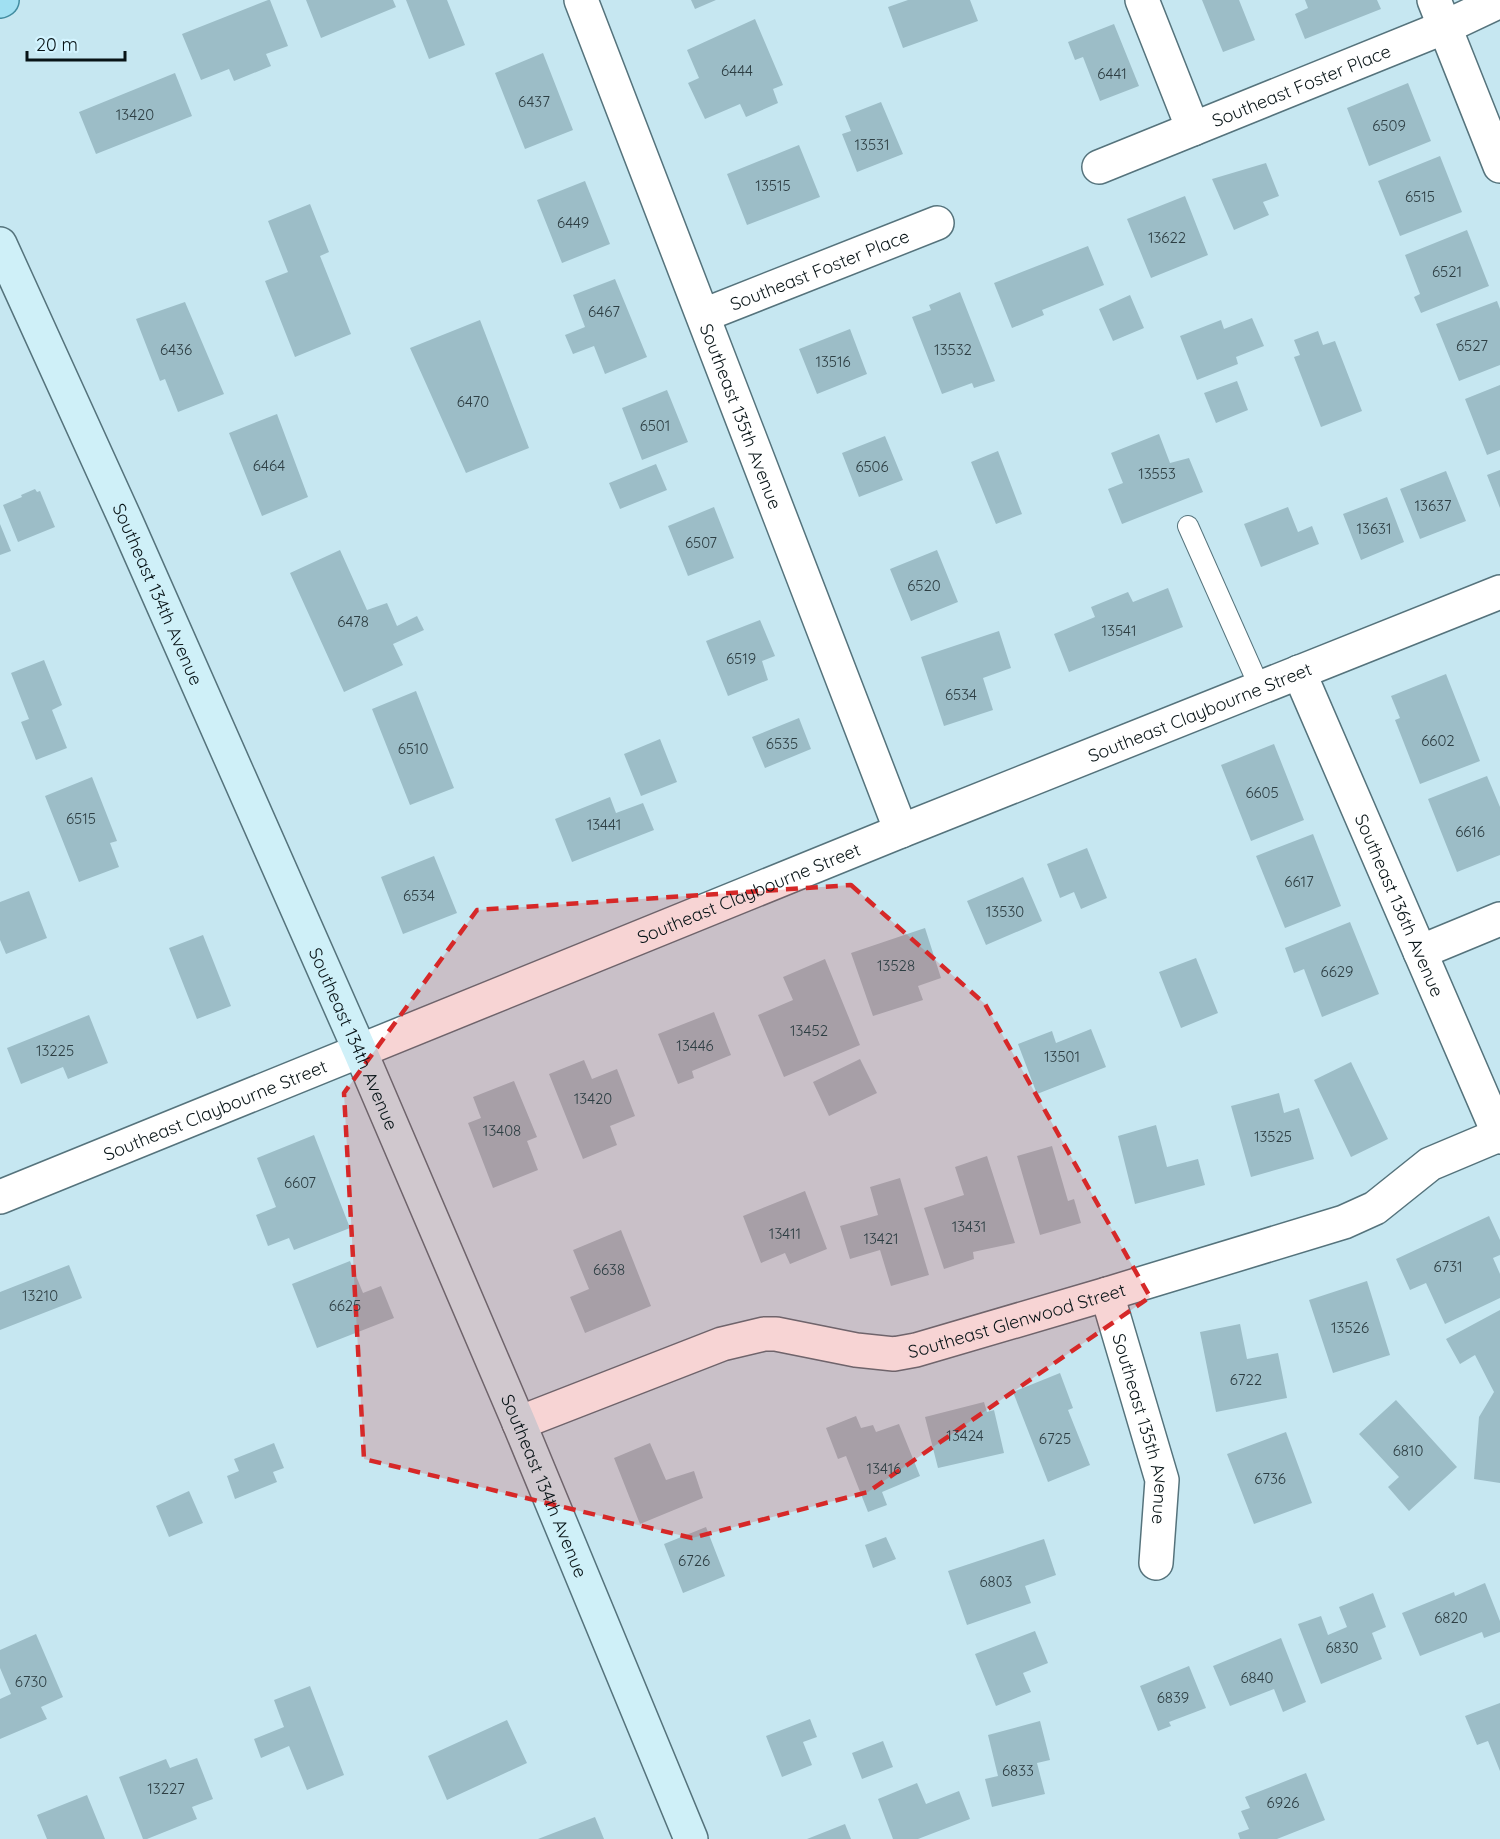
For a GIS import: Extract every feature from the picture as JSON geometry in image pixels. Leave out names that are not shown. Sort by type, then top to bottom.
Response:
[{"type":"street","name":"Southeast 135th Avenue","points":[[581,0],[901,831]]},
{"type":"street","points":[[1142,0],[1193,129]]},
{"type":"street","name":"Southeast Foster Place","points":[[1099,167],[1193,129],[1440,13],[1500,1]]},
{"type":"street","points":[[1440,13],[1500,166]]},
{"type":"street","name":"Southeast Foster Place","points":[[704,315],[937,223]]},
{"type":"street","name":"Southeast 134th Avenue","points":[[0,244],[126,521],[360,1051],[519,1423],[691,1839]]},
{"type":"street","name":"Southeast Claybourne Street","points":[[0,1197],[901,831],[1500,592]]},
{"type":"street","name":"Southeast 136th Avenue","points":[[1299,672],[1499,1136]]},
{"type":"street","points":[[1420,952],[1500,919]]},
{"type":"street","name":"Southeast Glenwood Street","points":[[519,1423],[722,1344],[764,1334],[776,1334],[856,1350],[894,1354],[916,1350],[1344,1222],[1375,1208],[1430,1164],[1499,1136]]},
{"type":"street","name":"Southeast 135th Avenue","points":[[1107,1294],[1162,1480],[1156,1563]]},
{"type":"lane","points":[[1188,526],[1260,688]]},
{"type":"highlighted area","points":[[851,885],[985,1004],[1150,1297],[868,1492],[692,1538],[364,1459],[344,1093],[477,910]]},
{"type":"building","points":[[270,0],[288,46],[266,54],[271,66],[234,81],[229,69],[201,80],[182,34]]},
{"type":"building","points":[[306,0],[393,0],[396,7],[321,38]]},
{"type":"building","points":[[406,0],[447,0],[465,45],[429,59]]},
{"type":"building","points":[[691,0],[716,0],[695,9]]},
{"type":"building","points":[[908,0],[970,0],[978,21],[903,48],[888,7]]},
{"type":"building","points":[[1202,0],[1239,0],[1255,40],[1223,52]]},
{"type":"building","points":[[1305,0],[1377,0],[1381,9],[1305,39],[1295,14],[1308,8]]},
{"type":"building","points":[[755,19],[783,85],[773,89],[778,103],[746,117],[740,104],[705,119],[688,83],[699,78],[687,50]]},
{"type":"building","points":[[1114,24],[1139,86],[1100,101],[1083,57],[1075,60],[1068,42]]},
{"type":"building","points":[[543,53],[573,130],[525,149],[495,73]]},
{"type":"building","points":[[175,73],[192,116],[96,154],[79,112]]},
{"type":"building","points":[[1408,83],[1431,141],[1369,166],[1347,108]]},
{"type":"building","points":[[881,102],[903,154],[857,172],[842,134],[851,131],[845,116]]},
{"type":"building","points":[[799,145],[820,197],[747,225],[727,174]]},
{"type":"building","points":[[1440,156],[1462,212],[1400,236],[1378,181]]},
{"type":"building","points":[[1266,163],[1279,196],[1263,202],[1269,215],[1234,230],[1212,179]]},
{"type":"building","points":[[585,181],[610,244],[562,263],[537,200]]},
{"type":"building","points":[[1185,196],[1208,255],[1151,278],[1127,219]]},
{"type":"building","points":[[310,204],[329,252],[320,256],[351,334],[295,357],[265,281],[288,272],[268,221]]},
{"type":"building","points":[[1467,230],[1489,286],[1421,313],[1414,297],[1420,294],[1405,255]]},
{"type":"building","points":[[1088,246],[1104,285],[1042,310],[1044,315],[1012,328],[994,283]]},
{"type":"building","points":[[615,279],[647,357],[605,374],[594,346],[573,354],[565,335],[585,327],[573,295]]},
{"type":"building","points":[[960,292],[995,381],[974,388],[972,383],[942,394],[912,317],[931,310],[929,305]]},
{"type":"building","points":[[1130,295],[1144,328],[1113,341],[1099,309]]},
{"type":"building","points":[[1497,301],[1500,309],[1500,365],[1459,381],[1436,324]]},
{"type":"building","points":[[185,302],[224,394],[178,412],[165,379],[160,381],[136,319]]},
{"type":"building","points":[[1252,318],[1264,346],[1236,357],[1238,364],[1197,380],[1180,336],[1221,320],[1224,329]]},
{"type":"building","points":[[480,320],[529,448],[466,473],[410,348]]},
{"type":"building","points":[[850,329],[867,374],[817,394],[799,349]]},
{"type":"building","points":[[1318,331],[1323,345],[1335,341],[1362,411],[1321,427],[1294,357],[1300,355],[1294,340]]},
{"type":"building","points":[[1237,381],[1248,410],[1216,423],[1204,393]]},
{"type":"building","points":[[1500,385],[1500,450],[1487,455],[1465,399]]},
{"type":"building","points":[[667,390],[688,442],[642,460],[622,408]]},
{"type":"building","points":[[277,414],[308,497],[262,516],[229,433]]},
{"type":"building","points":[[1159,434],[1170,463],[1189,458],[1203,492],[1122,524],[1108,489],[1123,483],[1111,453]]},
{"type":"building","points":[[885,436],[903,480],[859,497],[842,453]]},
{"type":"building","points":[[998,451],[1022,514],[996,524],[971,462]]},
{"type":"building","points":[[656,464],[667,490],[620,509],[609,483]]},
{"type":"building","points":[[1500,470],[1500,508],[1487,475]]},
{"type":"building","points":[[1446,471],[1466,521],[1420,539],[1400,489]]},
{"type":"building","points":[[35,489],[37,492],[40,491],[55,527],[18,542],[3,505]]},
{"type":"building","points":[[1387,497],[1404,542],[1361,560],[1343,514]]},
{"type":"building","points":[[714,507],[734,558],[688,576],[668,526]]},
{"type":"building","points":[[1288,507],[1298,532],[1312,526],[1319,544],[1261,567],[1244,524]]},
{"type":"building","points":[[0,524],[11,551],[0,555]]},
{"type":"building","points":[[340,550],[367,610],[387,603],[397,626],[417,616],[424,630],[393,644],[403,665],[344,692],[290,573]]},
{"type":"building","points":[[937,550],[958,602],[911,621],[890,569]]},
{"type":"building","points":[[1168,588],[1183,627],[1069,672],[1054,634],[1095,617],[1091,607],[1128,592],[1133,602]]},
{"type":"building","points":[[760,620],[775,656],[762,661],[768,680],[728,696],[706,641]]},
{"type":"building","points":[[999,631],[1011,668],[983,678],[993,710],[944,726],[921,657]]},
{"type":"building","points":[[44,660],[62,705],[52,710],[67,748],[36,760],[21,722],[29,719],[11,673]]},
{"type":"building","points":[[1446,674],[1480,761],[1420,784],[1395,720],[1400,718],[1391,696]]},
{"type":"building","points":[[416,691],[454,788],[410,805],[372,709]]},
{"type":"building","points":[[799,718],[811,749],[765,768],[752,737]]},
{"type":"building","points":[[660,739],[677,782],[641,796],[624,754]]},
{"type":"building","points":[[1274,744],[1304,820],[1251,841],[1221,765]]},
{"type":"building","points":[[1487,776],[1500,807],[1500,855],[1457,872],[1428,799]]},
{"type":"building","points":[[92,777],[117,841],[110,843],[119,867],[79,882],[45,796]]},
{"type":"building","points":[[610,797],[616,813],[643,803],[654,830],[572,862],[555,819]]},
{"type":"building","points":[[1313,834],[1341,906],[1285,928],[1256,856]]},
{"type":"building","points":[[1087,848],[1107,898],[1081,909],[1074,892],[1060,898],[1047,864]]},
{"type":"building","points":[[434,856],[457,913],[403,934],[381,877]]},
{"type":"building","points":[[1023,877],[1042,921],[986,945],[967,901]]},
{"type":"building","points":[[29,891],[47,938],[6,954],[0,940],[0,902]]},
{"type":"building","points":[[1350,922],[1379,994],[1322,1017],[1304,969],[1294,973],[1285,948]]},
{"type":"building","points":[[925,928],[941,978],[918,986],[923,1000],[873,1016],[851,953]]},
{"type":"building","points":[[203,935],[231,1006],[197,1019],[169,948]]},
{"type":"building","points":[[1196,958],[1218,1013],[1181,1028],[1159,972]]},
{"type":"building","points":[[825,959],[860,1045],[784,1077],[758,1015],[793,1000],[783,977]]},
{"type":"building","points":[[714,1012],[731,1055],[692,1071],[694,1078],[678,1084],[658,1034]]},
{"type":"building","points":[[89,1015],[108,1063],[68,1079],[63,1067],[21,1084],[7,1048]]},
{"type":"building","points":[[1091,1029],[1106,1067],[1037,1094],[1018,1044],[1052,1031],[1056,1043]]},
{"type":"building","points":[[860,1059],[877,1093],[829,1116],[813,1082]]},
{"type":"building","points":[[584,1060],[592,1079],[617,1069],[635,1116],[610,1126],[617,1145],[583,1159],[549,1074]]},
{"type":"building","points":[[1351,1062],[1388,1139],[1351,1157],[1314,1080]]},
{"type":"building","points":[[514,1081],[537,1137],[527,1141],[538,1170],[493,1188],[468,1123],[481,1118],[473,1097]]},
{"type":"building","points":[[1279,1093],[1284,1113],[1299,1108],[1314,1159],[1251,1177],[1231,1106]]},
{"type":"building","points":[[1156,1125],[1167,1167],[1198,1159],[1205,1185],[1135,1204],[1118,1136]]},
{"type":"building","points":[[314,1135],[350,1228],[294,1250],[289,1238],[268,1246],[256,1215],[276,1207],[257,1158]]},
{"type":"building","points":[[1052,1146],[1068,1201],[1074,1199],[1081,1223],[1040,1235],[1017,1156]]},
{"type":"building","points":[[987,1156],[1015,1243],[973,1252],[974,1259],[944,1269],[924,1208],[964,1195],[955,1167]]},
{"type":"building","points":[[900,1178],[929,1275],[891,1286],[880,1250],[850,1259],[840,1226],[878,1215],[870,1187]]},
{"type":"building","points":[[805,1191],[827,1249],[790,1264],[785,1253],[761,1263],[743,1216]]},
{"type":"building","points":[[1489,1216],[1500,1240],[1500,1255],[1493,1258],[1500,1274],[1500,1298],[1445,1324],[1426,1283],[1410,1290],[1396,1259]]},
{"type":"building","points":[[621,1230],[651,1306],[585,1333],[570,1297],[589,1289],[573,1250]]},
{"type":"building","points":[[350,1261],[363,1293],[381,1286],[394,1318],[317,1348],[292,1284]]},
{"type":"building","points":[[69,1265],[82,1298],[0,1330],[0,1292]]},
{"type":"building","points":[[1367,1281],[1390,1355],[1333,1373],[1309,1300]]},
{"type":"building","points":[[1500,1310],[1500,1483],[1474,1479],[1479,1417],[1494,1392],[1475,1355],[1460,1364],[1446,1339]]},
{"type":"building","points":[[1240,1324],[1247,1359],[1278,1353],[1287,1398],[1216,1412],[1200,1332]]},
{"type":"building","points":[[1060,1373],[1073,1408],[1068,1410],[1090,1465],[1048,1482],[1013,1392]]},
{"type":"building","points":[[1396,1400],[1457,1467],[1409,1511],[1388,1487],[1399,1477],[1359,1434]]},
{"type":"building","points":[[984,1402],[987,1412],[994,1410],[1004,1453],[938,1468],[925,1417]]},
{"type":"building","points":[[856,1416],[861,1428],[873,1425],[876,1432],[899,1424],[920,1476],[882,1492],[887,1505],[868,1512],[846,1456],[838,1459],[826,1428]]},
{"type":"building","points":[[1286,1432],[1312,1503],[1254,1524],[1227,1454]]},
{"type":"building","points":[[274,1443],[284,1468],[273,1472],[277,1482],[235,1499],[227,1476],[239,1471],[234,1459]]},
{"type":"building","points":[[650,1443],[666,1480],[694,1471],[703,1498],[640,1524],[614,1458]]},
{"type":"building","points":[[189,1491],[203,1523],[169,1537],[156,1506]]},
{"type":"building","points":[[706,1527],[725,1576],[683,1593],[664,1544]]},
{"type":"building","points":[[886,1537],[896,1559],[873,1568],[865,1545]]},
{"type":"building","points":[[1044,1539],[1056,1575],[1025,1586],[1031,1603],[967,1625],[948,1571]]},
{"type":"building","points":[[1485,1583],[1500,1621],[1500,1632],[1484,1638],[1482,1632],[1420,1656],[1402,1613],[1454,1592],[1455,1596]]},
{"type":"building","points":[[1373,1593],[1386,1627],[1372,1633],[1382,1659],[1321,1684],[1298,1624],[1321,1616],[1328,1635],[1347,1627],[1339,1607]]},
{"type":"building","points":[[1035,1631],[1048,1663],[1023,1673],[1031,1692],[996,1706],[975,1654]]},
{"type":"building","points":[[36,1634],[63,1697],[41,1707],[47,1719],[0,1739],[0,1699],[11,1694],[0,1668],[0,1650]]},
{"type":"building","points":[[1281,1638],[1306,1702],[1283,1712],[1274,1689],[1230,1706],[1213,1666]]},
{"type":"building","points":[[1189,1666],[1206,1708],[1169,1722],[1171,1726],[1158,1731],[1140,1686]]},
{"type":"building","points":[[310,1686],[344,1775],[307,1790],[289,1746],[261,1758],[254,1739],[284,1727],[274,1700]]},
{"type":"building","points":[[1500,1703],[1500,1771],[1488,1741],[1477,1745],[1465,1716]]},
{"type":"building","points":[[810,1719],[817,1737],[803,1742],[812,1765],[782,1777],[766,1736]]},
{"type":"building","points":[[507,1720],[527,1763],[447,1800],[428,1756]]},
{"type":"building","points":[[1040,1721],[1050,1760],[1037,1763],[1045,1794],[992,1807],[985,1779],[998,1776],[988,1735]]},
{"type":"building","points":[[883,1741],[893,1767],[862,1779],[852,1753]]},
{"type":"building","points":[[197,1758],[213,1799],[192,1807],[197,1819],[143,1839],[119,1777],[166,1759],[170,1768]]},
{"type":"building","points":[[1306,1773],[1325,1820],[1277,1839],[1240,1839],[1238,1833],[1249,1829],[1241,1811],[1250,1808],[1245,1797]]},
{"type":"building","points":[[917,1783],[926,1804],[959,1791],[970,1819],[918,1839],[893,1839],[878,1799]]},
{"type":"building","points":[[87,1795],[105,1839],[47,1839],[37,1815]]},
{"type":"building","points":[[595,1817],[604,1839],[538,1839]]},
{"type":"building","points":[[845,1824],[851,1839],[807,1839]]}]
